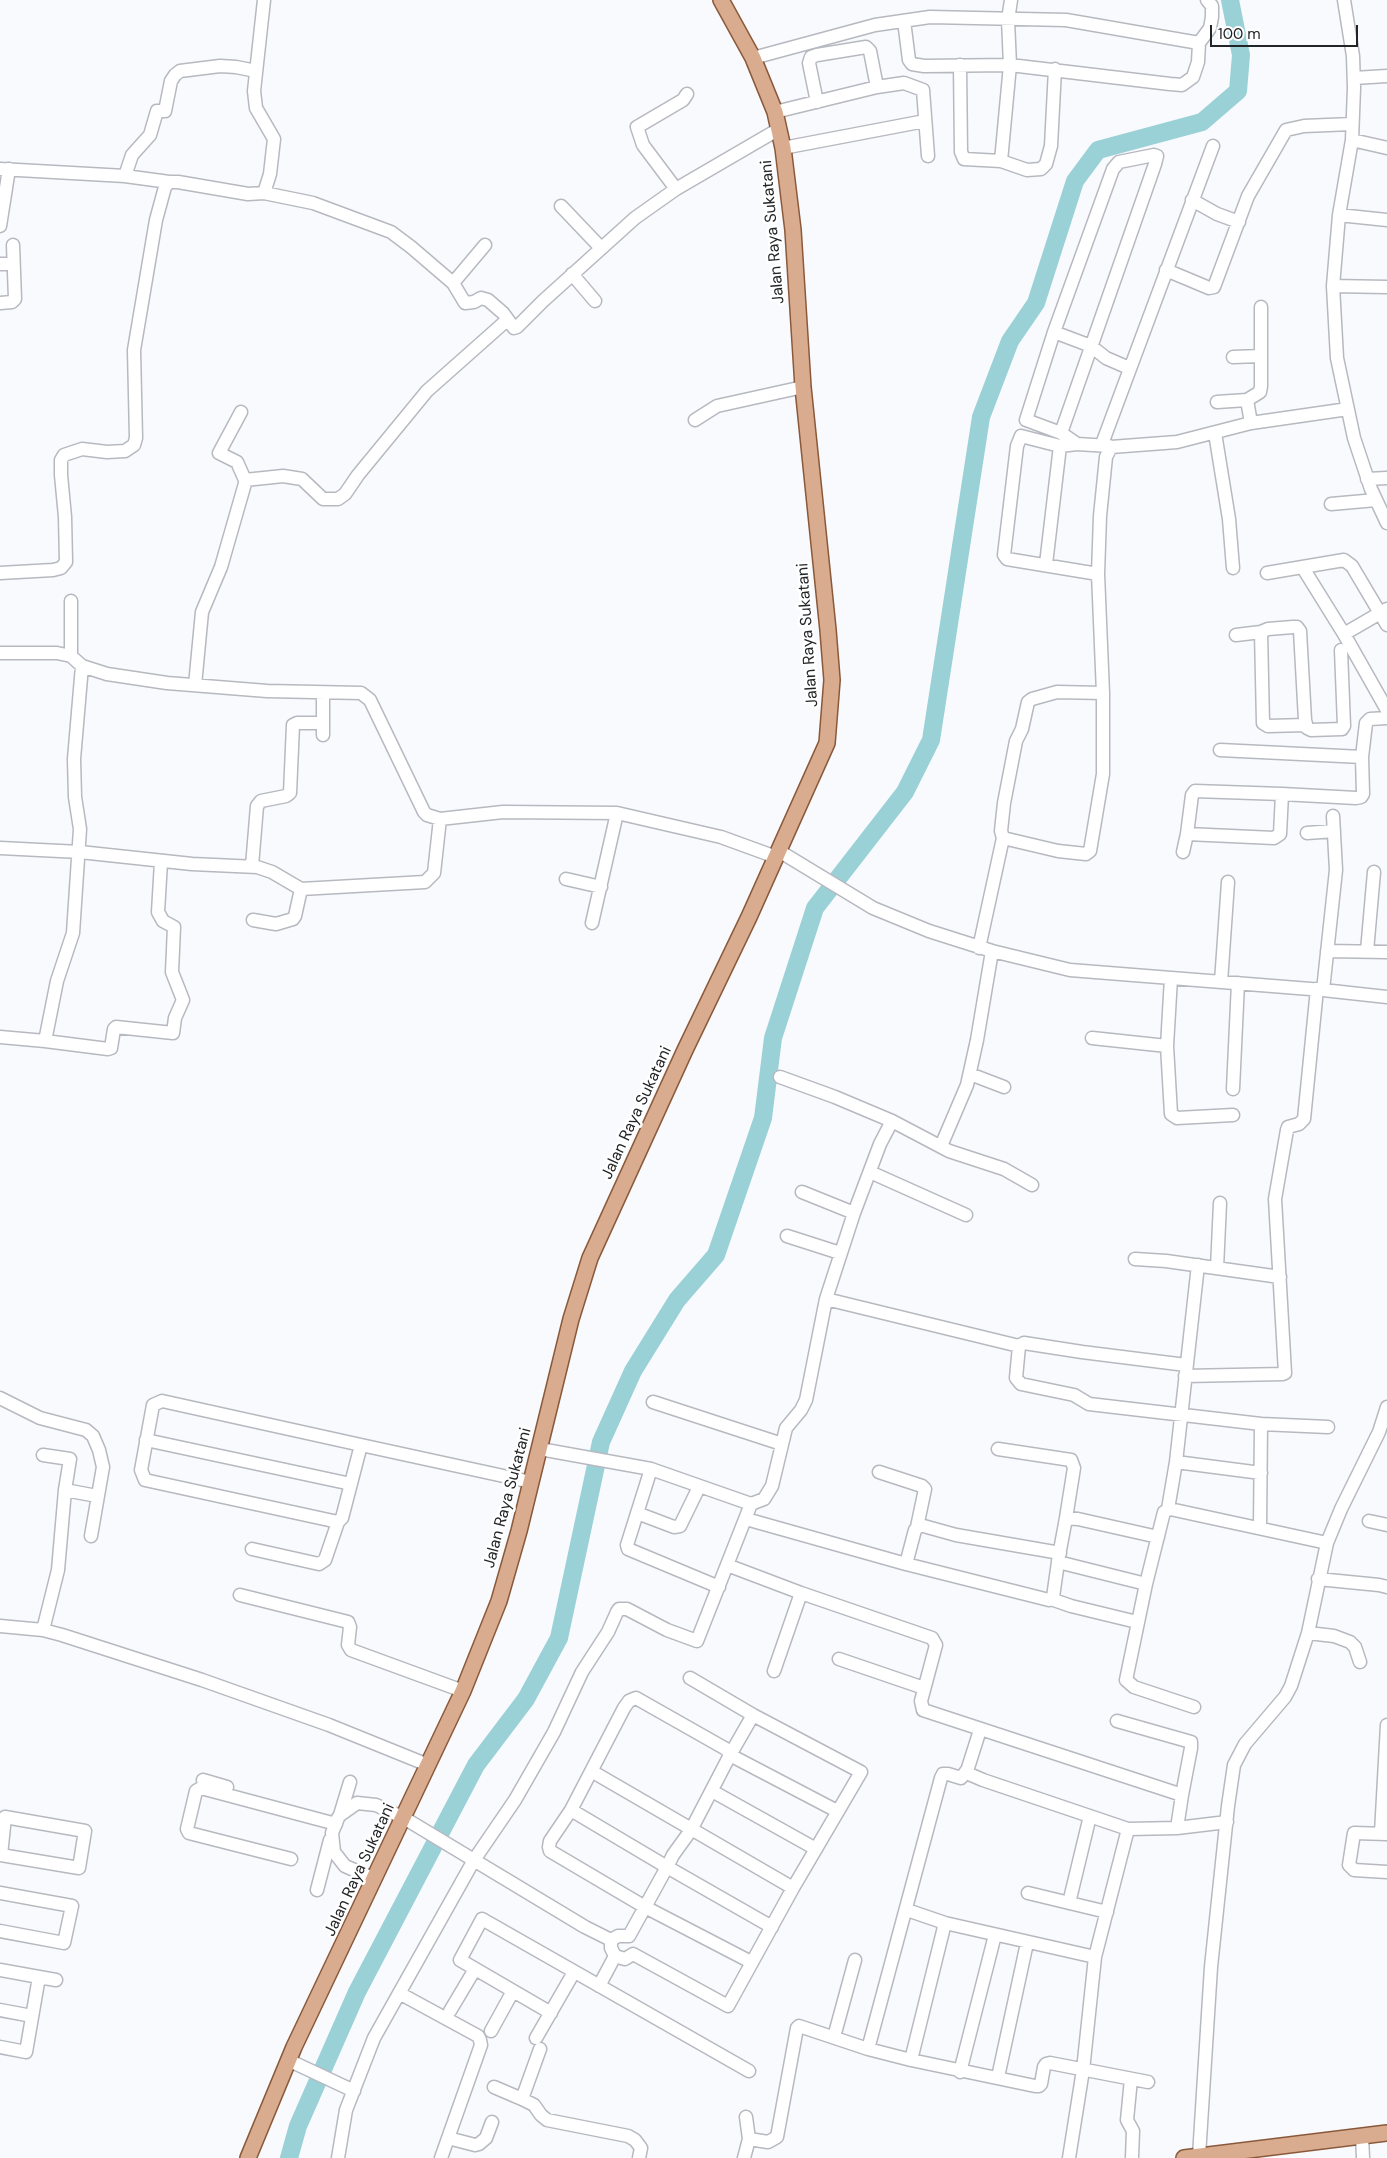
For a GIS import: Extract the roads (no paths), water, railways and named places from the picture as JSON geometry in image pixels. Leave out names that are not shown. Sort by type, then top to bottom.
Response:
[{"type":"main road","name":"Jalan Raya Sukatani","points":[[248,2158],[288,2060],[463,1692],[499,1601],[540,1449],[571,1319],[590,1258],[778,854],[827,743],[832,680],[803,387],[793,230],[783,148],[775,112],[751,53],[722,0]]},
{"type":"main road","points":[[1191,2157],[1387,2133]]},
{"type":"street","points":[[264,0],[254,91],[256,108],[274,139],[270,174],[264,193]]},
{"type":"street","points":[[1001,161],[1010,65],[1008,20],[1011,0]]},
{"type":"street","points":[[904,21],[910,62],[924,66],[1010,65],[1182,85],[1189,82],[1194,74],[1200,54],[1199,43],[1210,28],[1212,6],[1207,0]]},
{"type":"street","points":[[1347,0],[1354,78],[1352,140],[1339,215],[1333,286],[1337,358],[1354,438],[1367,479],[1387,523]]},
{"type":"street","points":[[751,53],[875,26],[930,17],[1066,20],[1199,43]]},
{"type":"street","points":[[817,102],[809,63],[811,57],[817,55],[866,47],[870,50],[877,87]]},
{"type":"street","points":[[960,65],[961,155],[966,160],[1001,161],[1026,170],[1041,169],[1046,164],[1050,146],[1054,69]]},
{"type":"street","points":[[125,176],[132,155],[150,134],[157,111],[165,111],[171,81],[175,75],[180,71],[220,66],[236,66],[256,71]]},
{"type":"street","points":[[1354,78],[1387,76]]},
{"type":"street","points":[[775,112],[877,87],[904,83],[923,90],[928,156]]},
{"type":"street","points":[[676,189],[643,145],[637,127],[683,100],[687,94]]},
{"type":"street","points":[[783,148],[926,121]]},
{"type":"street","points":[[1166,270],[1209,288],[1214,287],[1248,196],[1286,130],[1304,126],[1352,124]]},
{"type":"street","points":[[0,226],[4,169],[125,176],[178,182],[248,194],[264,193],[313,203],[391,232],[453,283],[465,303],[474,302],[481,298],[488,300],[503,313],[512,326],[517,327],[572,274],[635,218],[676,189],[779,129]]},
{"type":"street","points":[[1352,140],[1387,148]]},
{"type":"street","points":[[1003,838],[1058,851],[1088,854],[1103,774],[1103,693],[1098,574],[1106,446],[1129,368],[1212,146]]},
{"type":"street","points":[[1046,564],[1061,439],[1091,346],[1155,164],[1156,156],[1154,155],[1119,162],[1113,169],[1054,332],[1017,446],[1004,555],[1007,559],[1098,574]]},
{"type":"street","points":[[0,573],[53,570],[61,568],[66,562],[65,517],[61,475],[61,460],[64,455],[82,449],[107,452],[125,451],[134,445],[136,438],[134,350],[156,220],[165,187],[169,182]]},
{"type":"street","points":[[1192,200],[1217,214],[1239,222]]},
{"type":"street","points":[[560,206],[601,248]]},
{"type":"street","points":[[1339,215],[1387,220]]},
{"type":"street","points":[[0,303],[12,302],[15,299],[6,264],[13,245]]},
{"type":"street","points":[[453,283],[485,245]]},
{"type":"street","points":[[572,274],[596,301]]},
{"type":"street","points":[[1333,286],[1387,287]]},
{"type":"street","points":[[1217,402],[1246,400],[1260,392],[1261,307]]},
{"type":"street","points":[[246,480],[276,476],[294,478],[308,483],[326,500],[341,498],[427,391],[508,320]]},
{"type":"street","points":[[1054,332],[1091,346],[1106,358],[1129,368]]},
{"type":"street","points":[[1233,357],[1261,356]]},
{"type":"street","points":[[695,420],[717,406],[803,387]]},
{"type":"street","points":[[1246,400],[1251,423]]},
{"type":"street","points":[[1026,420],[1061,439],[1077,444],[1106,446],[1177,442],[1215,434],[1251,423],[1348,409]]},
{"type":"street","points":[[195,686],[202,612],[221,567],[246,480],[237,462],[219,453],[241,412]]},
{"type":"street","points":[[1215,434],[1229,519],[1232,568]]},
{"type":"street","points":[[1021,436],[1061,439]]},
{"type":"street","points":[[1367,479],[1387,478]]},
{"type":"street","points":[[1331,504],[1376,500]]},
{"type":"street","points":[[1267,573],[1344,560],[1352,566],[1383,611],[1387,625]]},
{"type":"street","points":[[1304,568],[1387,710]]},
{"type":"street","points":[[71,601],[71,656]]},
{"type":"street","points":[[1344,634],[1383,611]]},
{"type":"street","points":[[1236,635],[1262,632],[1268,629],[1297,627],[1300,631],[1306,725],[1310,730],[1342,729],[1344,722],[1341,650]]},
{"type":"street","points":[[1262,632],[1263,723],[1268,726],[1306,725]]},
{"type":"street","points":[[0,653],[48,653],[71,656],[82,666],[107,674],[195,686],[323,693],[347,692],[366,696],[402,764],[424,812],[427,815],[440,819],[503,812],[617,813],[721,836],[778,854],[873,908],[985,949],[1070,970],[1320,989],[1387,997]]},
{"type":"street","points":[[45,1041],[57,981],[73,932],[80,852],[74,759],[82,666]]},
{"type":"street","points":[[940,1146],[960,1105],[978,1040],[985,949],[1003,838],[1004,803],[1016,742],[1022,729],[1028,702],[1032,699],[1057,692],[1103,693]]},
{"type":"street","points":[[252,866],[257,806],[261,801],[286,796],[290,793],[294,725],[297,723],[323,729],[323,693]]},
{"type":"street","points":[[1183,852],[1192,796],[1195,791],[1361,797],[1363,794],[1362,757],[1366,723],[1370,719],[1387,718]]},
{"type":"street","points":[[1344,722],[1366,723]]},
{"type":"street","points":[[1220,750],[1362,757]]},
{"type":"street","points":[[1187,834],[1274,838],[1280,834],[1282,794]]},
{"type":"street","points":[[592,923],[617,813]]},
{"type":"street","points":[[826,1298],[1019,1346],[1027,1344],[1186,1370],[1284,1374],[1275,1199],[1288,1127],[1299,1124],[1304,1119],[1336,870],[1333,816]]},
{"type":"street","points":[[0,848],[80,852],[161,862],[252,866],[264,868],[302,889],[425,882],[434,873],[440,819]]},
{"type":"street","points":[[1307,832],[1334,831]]},
{"type":"street","points":[[0,1037],[108,1049],[111,1048],[116,1027],[173,1032],[175,1018],[183,1000],[172,972],[174,927],[163,922],[158,912],[161,862]]},
{"type":"street","points":[[1366,951],[1374,872]]},
{"type":"street","points":[[566,879],[601,887]]},
{"type":"street","points":[[1220,982],[1228,882]]},
{"type":"street","points":[[253,920],[276,924],[293,919],[296,916],[302,889]]},
{"type":"street","points":[[1327,951],[1387,952]]},
{"type":"street","points":[[1171,978],[1167,1046],[1170,1110],[1172,1116],[1233,1116]]},
{"type":"street","points":[[1232,1089],[1238,983]]},
{"type":"street","points":[[1092,1038],[1167,1046]]},
{"type":"street","points":[[970,1074],[1004,1087]]},
{"type":"street","points":[[780,1077],[892,1121],[950,1151],[1004,1169],[1032,1185]]},
{"type":"street","points":[[540,1449],[651,1468],[751,1504],[764,1498],[772,1486],[786,1428],[801,1410],[806,1400],[826,1298],[854,1213],[880,1144],[892,1121]]},
{"type":"street","points":[[870,1172],[966,1215]]},
{"type":"street","points":[[802,1192],[854,1213]]},
{"type":"street","points":[[1217,1268],[1220,1203]]},
{"type":"street","points":[[788,1236],[840,1253]]},
{"type":"street","points":[[1135,1259],[1198,1265],[1280,1277]]},
{"type":"street","points":[[1194,1707],[1134,1686],[1127,1682],[1126,1674],[1164,1512],[1168,1509],[1176,1462],[1198,1265]]},
{"type":"street","points":[[1019,1346],[1016,1378],[1019,1383],[1074,1395],[1089,1404],[1261,1424],[1328,1427]]},
{"type":"street","points":[[0,1398],[40,1418],[90,1432],[99,1450],[103,1467],[91,1536]]},
{"type":"street","points":[[338,1522],[145,1480],[141,1470],[153,1405],[162,1401],[531,1482]]},
{"type":"street","points":[[654,1402],[782,1444]]},
{"type":"street","points":[[1191,2157],[1226,1822],[1234,1765],[1245,1744],[1285,1697],[1295,1676],[1308,1633],[1327,1543],[1378,1432],[1387,1407]]},
{"type":"street","points":[[1260,1527],[1261,1424]]},
{"type":"street","points":[[146,1440],[351,1484]]},
{"type":"street","points":[[252,1549],[318,1564],[325,1560],[338,1522],[342,1518],[361,1445]]},
{"type":"street","points":[[998,1449],[1071,1460],[1074,1468],[1051,1599]]},
{"type":"street","points":[[43,1455],[70,1458],[65,1490],[58,1570],[43,1630]]},
{"type":"street","points":[[1176,1462],[1261,1472]]},
{"type":"street","points":[[651,1468],[627,1545],[628,1549],[719,1587]]},
{"type":"street","points":[[879,1472],[922,1486],[925,1489],[906,1564]]},
{"type":"street","points":[[637,1514],[674,1527],[680,1526],[699,1486]]},
{"type":"street","points":[[65,1490],[97,1496]]},
{"type":"street","points":[[338,2158],[346,2110],[374,2038],[474,1860],[515,1800],[554,1732],[582,1672],[608,1632],[619,1609],[627,1609],[667,1630],[697,1641],[751,1504]]},
{"type":"street","points":[[1168,1509],[1260,1527],[1327,1543]]},
{"type":"street","points":[[1066,1518],[1078,1519],[1158,1538]]},
{"type":"street","points":[[746,1519],[906,1564],[1138,1622]]},
{"type":"street","points":[[1369,1521],[1387,1525]]},
{"type":"street","points":[[917,1526],[1059,1558],[1146,1584]]},
{"type":"street","points":[[727,1565],[801,1594],[932,1638],[936,1645],[921,1701],[923,1710],[1182,1795]]},
{"type":"street","points":[[1318,1579],[1379,1584],[1387,1587]]},
{"type":"street","points":[[774,1671],[801,1594]]},
{"type":"street","points":[[240,1595],[348,1622],[350,1626],[348,1645],[351,1650],[463,1692]]},
{"type":"street","points":[[0,1626],[43,1630],[202,1680],[329,1725],[428,1765]]},
{"type":"street","points":[[1308,1633],[1334,1636],[1350,1642],[1360,1662]]},
{"type":"street","points":[[839,1659],[924,1688]]},
{"type":"street","points":[[633,1954],[728,2006],[793,1888],[861,1772],[753,1715],[690,1678]]},
{"type":"street","points":[[751,1962],[645,1907],[550,1851],[550,1841],[593,1772],[624,1708],[629,1700],[636,1698],[726,1749],[730,1755],[837,1811]]},
{"type":"street","points":[[629,1936],[667,1867],[691,1830],[753,1715]]},
{"type":"street","points":[[1117,1721],[1190,1741],[1191,1748],[1177,1828]]},
{"type":"street","points":[[1387,1725],[1384,1833],[1357,1832],[1353,1834],[1349,1865],[1354,1870],[1387,1872]]},
{"type":"street","points":[[868,2049],[907,1910],[941,1778],[943,1774],[948,1774],[961,1778],[967,1770],[980,1730]]},
{"type":"street","points":[[967,1770],[968,1774],[983,1780],[1128,1829],[1177,1828],[1226,1822]]},
{"type":"street","points":[[593,1772],[793,1888]]},
{"type":"street","points":[[203,1780],[336,1822]]},
{"type":"street","points":[[317,1890],[336,1822],[350,1782]]},
{"type":"street","points":[[291,1859],[189,1833],[187,1829],[196,1791],[201,1788],[336,1822]]},
{"type":"street","points":[[712,1791],[816,1849]]},
{"type":"street","points":[[375,1879],[345,1866],[334,1852],[336,1822],[357,1803],[376,1805],[404,1818],[585,1927],[611,1940]]},
{"type":"street","points":[[571,1810],[772,1927]]},
{"type":"street","points":[[1069,1903],[1090,1816]]},
{"type":"street","points":[[5,1817],[85,1831],[79,1868],[0,1855],[5,1817]]},
{"type":"street","points":[[1069,2158],[1083,2070],[1095,1957],[1128,1829]]},
{"type":"street","points":[[0,1893],[72,1906],[64,1943],[0,1931]]},
{"type":"street","points":[[1028,1893],[1107,1912]]},
{"type":"street","points":[[907,1910],[945,1923],[1026,1943],[1095,1957]]},
{"type":"street","points":[[551,2013],[460,1960],[482,1919],[749,2071]]},
{"type":"street","points":[[911,2060],[945,1923]]},
{"type":"street","points":[[611,1940],[622,1935],[629,1936],[633,1942],[633,1954]]},
{"type":"street","points":[[960,2072],[995,1935]]},
{"type":"street","points":[[611,1940],[612,1952],[615,1956],[625,1958],[633,1954]]},
{"type":"street","points":[[998,2077],[1026,1943]]},
{"type":"street","points":[[599,1986],[615,1956]]},
{"type":"street","points":[[834,2037],[855,1960]]},
{"type":"street","points":[[450,2011],[475,1969]]},
{"type":"street","points":[[0,1970],[56,1980]]},
{"type":"street","points":[[522,2099],[538,2044],[551,2013],[574,1972]]},
{"type":"street","points":[[0,2047],[26,2052],[39,1977]]},
{"type":"street","points":[[491,2031],[513,1991]]},
{"type":"street","points":[[399,1993],[473,2033],[480,2040],[481,2044],[441,2158]]},
{"type":"street","points":[[0,2010],[32,2016]]},
{"type":"street","points":[[749,2139],[768,2142],[776,2137],[797,2028],[804,2026],[868,2049],[911,2060],[960,2072],[998,2077],[1039,2086],[1046,2064],[1148,2082]]},
{"type":"street","points":[[288,2060],[354,2090]]},
{"type":"street","points":[[1131,2079],[1127,2120],[1133,2131],[1132,2158]]},
{"type":"street","points":[[494,2087],[534,2105],[541,2116],[547,2120],[628,2136],[635,2140],[640,2148],[639,2158]]},
{"type":"street","points":[[744,2158],[749,2139],[746,2117]]},
{"type":"street","points":[[448,2138],[476,2145],[486,2138],[492,2122]]},
{"type":"street","points":[[1362,2136],[1364,2158]]},
{"type":"waterway","points":[[289,2158],[298,2126],[357,1992],[476,1765],[526,1699],[559,1638],[601,1442],[633,1371],[677,1300],[716,1255],[763,1118],[773,1038],[815,908],[905,792],[931,740],[981,417],[1010,341],[1036,303],[1075,181],[1098,150],[1202,122],[1238,91],[1241,55],[1230,0]]}]
